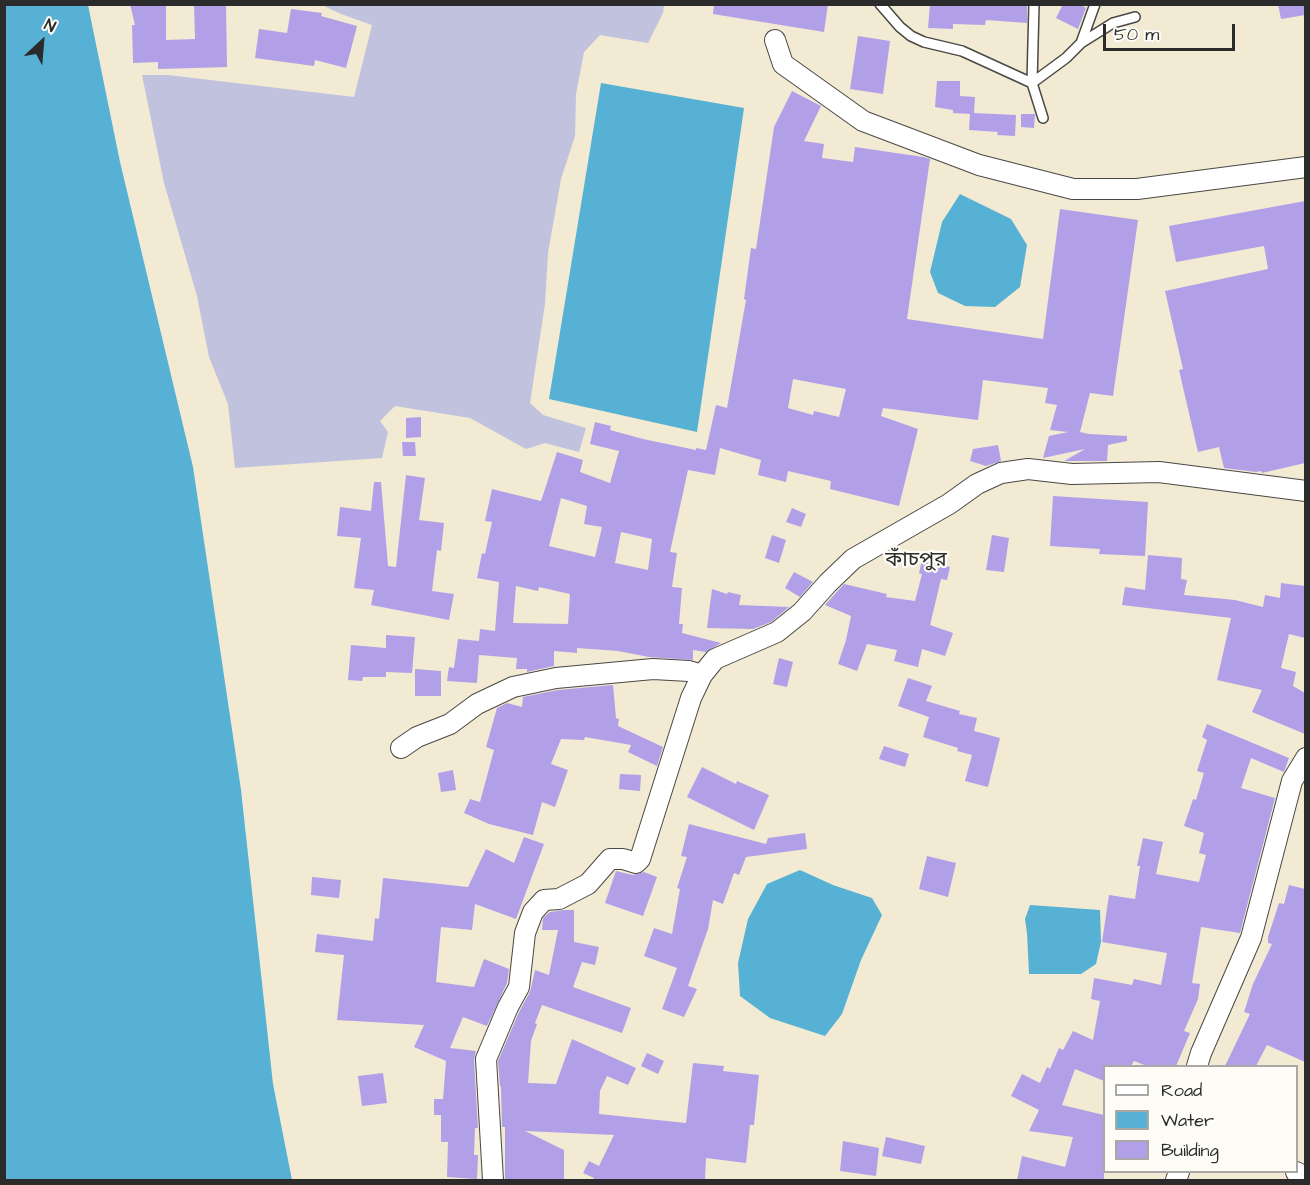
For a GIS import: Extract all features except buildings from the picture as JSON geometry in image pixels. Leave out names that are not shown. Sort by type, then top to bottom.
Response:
[{"type":"street","points":[[775,40],[783,64],[863,121],[978,165],[1073,189],[1137,189],[1305,167]]},
{"type":"street","points":[[493,1180],[486,1059],[519,987],[525,933],[533,912],[544,900],[558,899],[588,884],[610,859],[623,859],[636,863],[640,859],[691,698],[702,675],[715,659],[777,632],[802,612],[853,559],[949,504],[977,484],[1001,473],[1028,469],[1072,474],[1159,472],[1305,491]]},
{"type":"street","points":[[401,748],[417,737],[450,724],[477,704],[513,687],[556,678],[653,669],[689,671],[702,675]]},
{"type":"street","points":[[1197,1065],[1251,938],[1292,781],[1305,758]]},
{"type":"lane","points":[[880,4],[911,36],[924,42],[962,51],[1032,83]]},
{"type":"lane","points":[[1034,4],[1032,83],[1044,118]]},
{"type":"lane","points":[[1081,43],[1095,4]]},
{"type":"lane","points":[[1032,83],[1066,58],[1081,43],[1113,23],[1135,17]]},
{"type":"shaded area","points":[[324,5],[664,5],[663,13],[648,43],[600,35],[584,52],[576,94],[575,136],[561,179],[548,253],[545,304],[530,403],[543,415],[586,428],[579,452],[545,443],[526,449],[470,418],[395,406],[380,421],[388,432],[382,458],[235,468],[228,404],[209,357],[197,296],[164,183],[142,75],[168,75],[354,97],[372,25]]},
{"type":"water","points":[[5,4],[88,5],[120,162],[193,467],[241,790],[273,1084],[292,1180],[5,1180]]},
{"type":"water","points":[[601,83],[744,108],[697,432],[549,399]]},
{"type":"water","points":[[960,194],[1011,219],[1027,245],[1020,287],[995,307],[965,306],[938,293],[930,272],[942,222]]},
{"type":"water","points":[[800,870],[833,885],[872,898],[882,915],[861,960],[842,1014],[825,1036],[770,1018],[740,996],[738,963],[748,919],[767,884]]},
{"type":"water","points":[[1030,905],[1100,910],[1101,942],[1096,964],[1081,974],[1029,974],[1025,919]]},
{"type":"district","name":"কাঁচপুর","points":[[916,562]]}]
